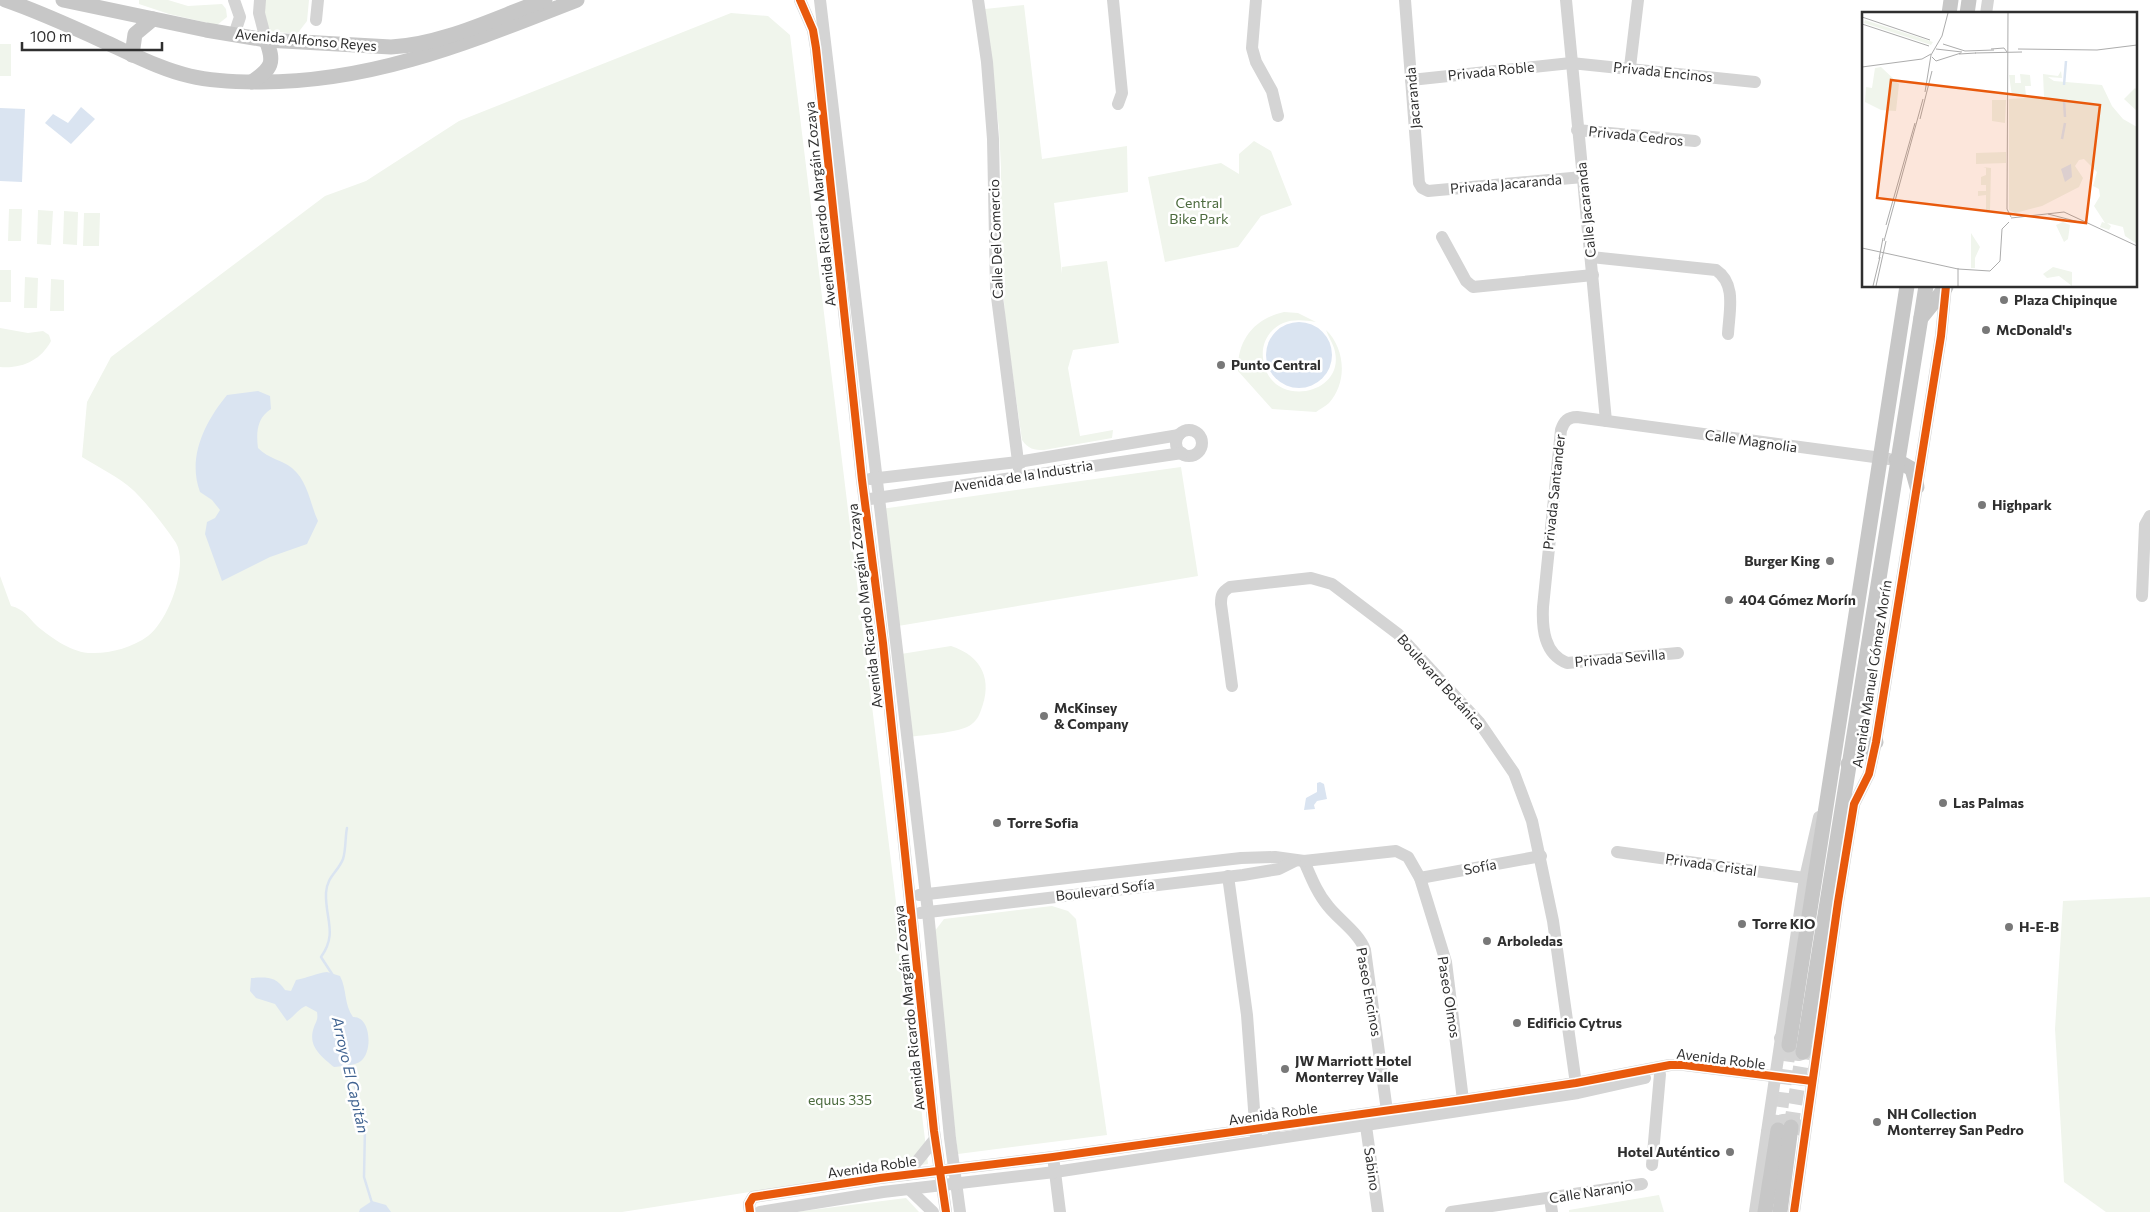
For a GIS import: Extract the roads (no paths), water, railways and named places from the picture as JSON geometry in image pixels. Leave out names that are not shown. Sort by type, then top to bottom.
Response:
[{"type":"main road","name":"Avenida Alfonso Reyes","points":[[5,0],[36,10],[155,66],[191,76],[252,82],[329,78],[371,71],[448,50],[577,0]]},
{"type":"main road","name":"Avenida Alfonso Reyes","points":[[63,0],[266,40],[406,46],[444,36],[545,0]]},
{"type":"main road","points":[[132,55],[135,34],[153,19]]},
{"type":"main road","points":[[252,82],[267,72],[270,66],[271,52],[266,40]]},
{"type":"main road","name":"Avenida Manuel Gómez Morín","points":[[1784,1042],[1828,798],[1907,288]]},
{"type":"main road","name":"Avenida Manuel Gómez Morín","points":[[1803,1052],[1896,460],[1926,288]]},
{"type":"main road","points":[[1920,320],[1944,288]]},
{"type":"main road","points":[[1896,460],[1912,469],[1917,487]]},
{"type":"main road","points":[[1848,764],[1876,742]]},
{"type":"main road","name":"Avenida Manuel Gómez Morín","points":[[1765,1212],[1779,1129]]},
{"type":"main road","name":"Avenida Manuel Gómez Morín","points":[[1779,1129],[1780,1212]]},
{"type":"street","points":[[234,0],[240,17],[234,35]]},
{"type":"street","points":[[260,0],[259,13],[266,40]]},
{"type":"street","points":[[316,20],[318,0]]},
{"type":"street","name":"Avenida Ricardo Margáin Zozaya","points":[[800,0],[813,30],[816,48],[862,480],[883,643],[935,1139],[946,1212]]},
{"type":"street","name":"Avenida Ricardo Margáin Zozaya","points":[[820,0],[928,912],[960,1212]]},
{"type":"street","name":"Calle Del Comercio","points":[[978,0],[987,62],[993,139],[996,282],[1020,477]]},
{"type":"street","points":[[1113,0],[1122,94],[1118,104]]},
{"type":"street","points":[[1256,0],[1252,48],[1256,62],[1272,91],[1278,116]]},
{"type":"street","name":"Jacaranda","points":[[1405,0],[1419,183],[1422,188],[1428,191]]},
{"type":"street","name":"Calle Jacaranda","points":[[1566,0],[1592,257],[1606,421]]},
{"type":"street","points":[[1630,67],[1638,0]]},
{"type":"street","points":[[240,17],[259,13]]},
{"type":"street","name":"Privada Roble","points":[[1411,80],[1571,63]]},
{"type":"street","name":"Privada Encinos","points":[[1571,63],[1630,67],[1755,82]]},
{"type":"street","name":"Privada Cedros","points":[[1578,130],[1695,141]]},
{"type":"street","name":"Privada Jacaranda","points":[[1428,191],[1583,177]]},
{"type":"street","points":[[1442,237],[1466,281],[1473,287],[1593,274]]},
{"type":"street","points":[[1592,257],[1716,270],[1730,287],[1728,334]]},
{"type":"street","name":"Avenida Manuel Gómez Morín","points":[[1794,1212],[1811,1085],[1854,804],[1869,774],[1876,742],[1898,592],[1941,336],[1946,288]]},
{"type":"street","name":"Privada Santander","points":[[1543,607],[1561,430],[1565,421],[1572,417],[1606,421]]},
{"type":"street","name":"Calle Magnolia","points":[[1606,421],[1896,460]]},
{"type":"street","points":[[1187,430],[1197,433],[1202,441],[1200,450],[1196,454],[1191,455],[1182,453],[1177,445],[1179,435],[1187,430]]},
{"type":"street","name":"Avenida de la Industria","points":[[862,480],[1018,462],[1179,435]]},
{"type":"street","name":"Avenida de la Industria","points":[[865,500],[1182,453]]},
{"type":"street","points":[[2142,596],[2145,525],[2150,516]]},
{"type":"street","name":"Boulevard Botánica","points":[[1232,686],[1221,596],[1224,591],[1230,587],[1311,578],[1332,584],[1398,634],[1479,722],[1514,773],[1532,821],[1541,856],[1558,949],[1577,1088]]},
{"type":"street","name":"Privada Sevilla","points":[[1543,607],[1542,621],[1548,644],[1556,656],[1567,663],[1678,653]]},
{"type":"street","name":"Avenida Manuel Gómez Morín","points":[[1755,1212],[1779,1129],[1774,1081],[1784,1042],[1806,878],[1816,826],[1828,798]]},
{"type":"street","name":"Boulevard Sofía","points":[[912,914],[1228,876],[1279,869],[1300,861],[1396,851],[1408,857],[1417,873]]},
{"type":"street","name":"Privada Cristal","points":[[1617,852],[1806,878]]},
{"type":"street","name":"Sofía","points":[[1417,873],[1541,856]]},
{"type":"street","name":"Boulevard Sofía","points":[[910,896],[1241,858],[1275,857],[1300,861]]},
{"type":"street","name":"Paseo Encinos","points":[[1300,861],[1326,904],[1360,939],[1365,950],[1388,1111]]},
{"type":"street","name":"Paseo Olmos","points":[[1417,873],[1446,962],[1464,1100]]},
{"type":"street","points":[[1228,876],[1247,1015],[1255,1128]]},
{"type":"street","points":[[1784,1042],[1786,1051],[1794,1055],[1809,1053],[1818,1042]]},
{"type":"street","name":"Avenida Roble","points":[[1274,1132],[1388,1111],[1464,1100],[1577,1088],[1676,1065],[1774,1081]]},
{"type":"street","points":[[1652,1164],[1660,1074]]},
{"type":"street","name":"Avenida Roble","points":[[750,1212],[749,1204],[753,1198],[817,1188],[1255,1128],[1274,1132],[1366,1126],[1660,1074],[1694,1074],[1811,1085]]},
{"type":"street","points":[[1272,1113],[1274,1132]]},
{"type":"street","points":[[1779,1129],[1776,1122],[1789,1120],[1797,1124],[1805,1136]]},
{"type":"street","name":"Sabino","points":[[1366,1126],[1378,1212]]},
{"type":"street","name":"Avenida Roble","points":[[760,1212],[909,1189],[1055,1172],[1255,1128]]},
{"type":"street","points":[[906,1175],[935,1139]]},
{"type":"street","points":[[1053,1157],[1060,1212]]},
{"type":"street","name":"Calle Naranjo","points":[[1451,1212],[1642,1184]]},
{"type":"street","points":[[817,1188],[820,1202]]},
{"type":"street","points":[[909,1189],[933,1212]]},
{"type":"street","points":[[1550,1198],[1552,1212]]},
{"type":"waterway","name":"Arroyo El Capitán","points":[[334,977],[321,957],[329,941],[330,933],[326,893],[328,882],[343,859],[347,828]]},
{"type":"waterway","name":"Arroyo El Capitán","points":[[349,1062],[365,1128],[364,1177],[372,1203]]},
{"type":"tunnel","points":[[1778,1130],[1789,1045]]},
{"type":"tunnel","points":[[1791,1127],[1803,1052]]},
{"type":"place","name":"Plaza Chipinque","points":[[2004,300]]},
{"type":"place","name":"McDonald's","points":[[1986,330]]},
{"type":"place","name":"Punto Central","points":[[1221,365]]},
{"type":"place","name":"Highpark","points":[[1982,505]]},
{"type":"place","name":"Burger King","points":[[1830,561]]},
{"type":"place","name":"404 Gómez Morín","points":[[1729,600]]},
{"type":"place","name":"McKinsey & Company","points":[[1044,716]]},
{"type":"place","name":"Las Palmas","points":[[1943,803]]},
{"type":"place","name":"Torre Sofia","points":[[997,823]]},
{"type":"place","name":"Torre KIO","points":[[1742,924]]},
{"type":"place","name":"H-E-B","points":[[2009,927]]},
{"type":"place","name":"Arboledas","points":[[1487,941]]},
{"type":"place","name":"Edificio Cytrus","points":[[1517,1023]]},
{"type":"place","name":"JW Marriott Hotel Monterrey Valle","points":[[1285,1069]]},
{"type":"place","name":"NH Collection Monterrey San Pedro","points":[[1877,1122]]},
{"type":"place","name":"Hotel Auténtico","points":[[1730,1152]]},
{"type":"park label","name":"Central Bike Park","points":[[1199,212]]},
{"type":"park label","name":"equus 335","points":[[840,1100]]}]
